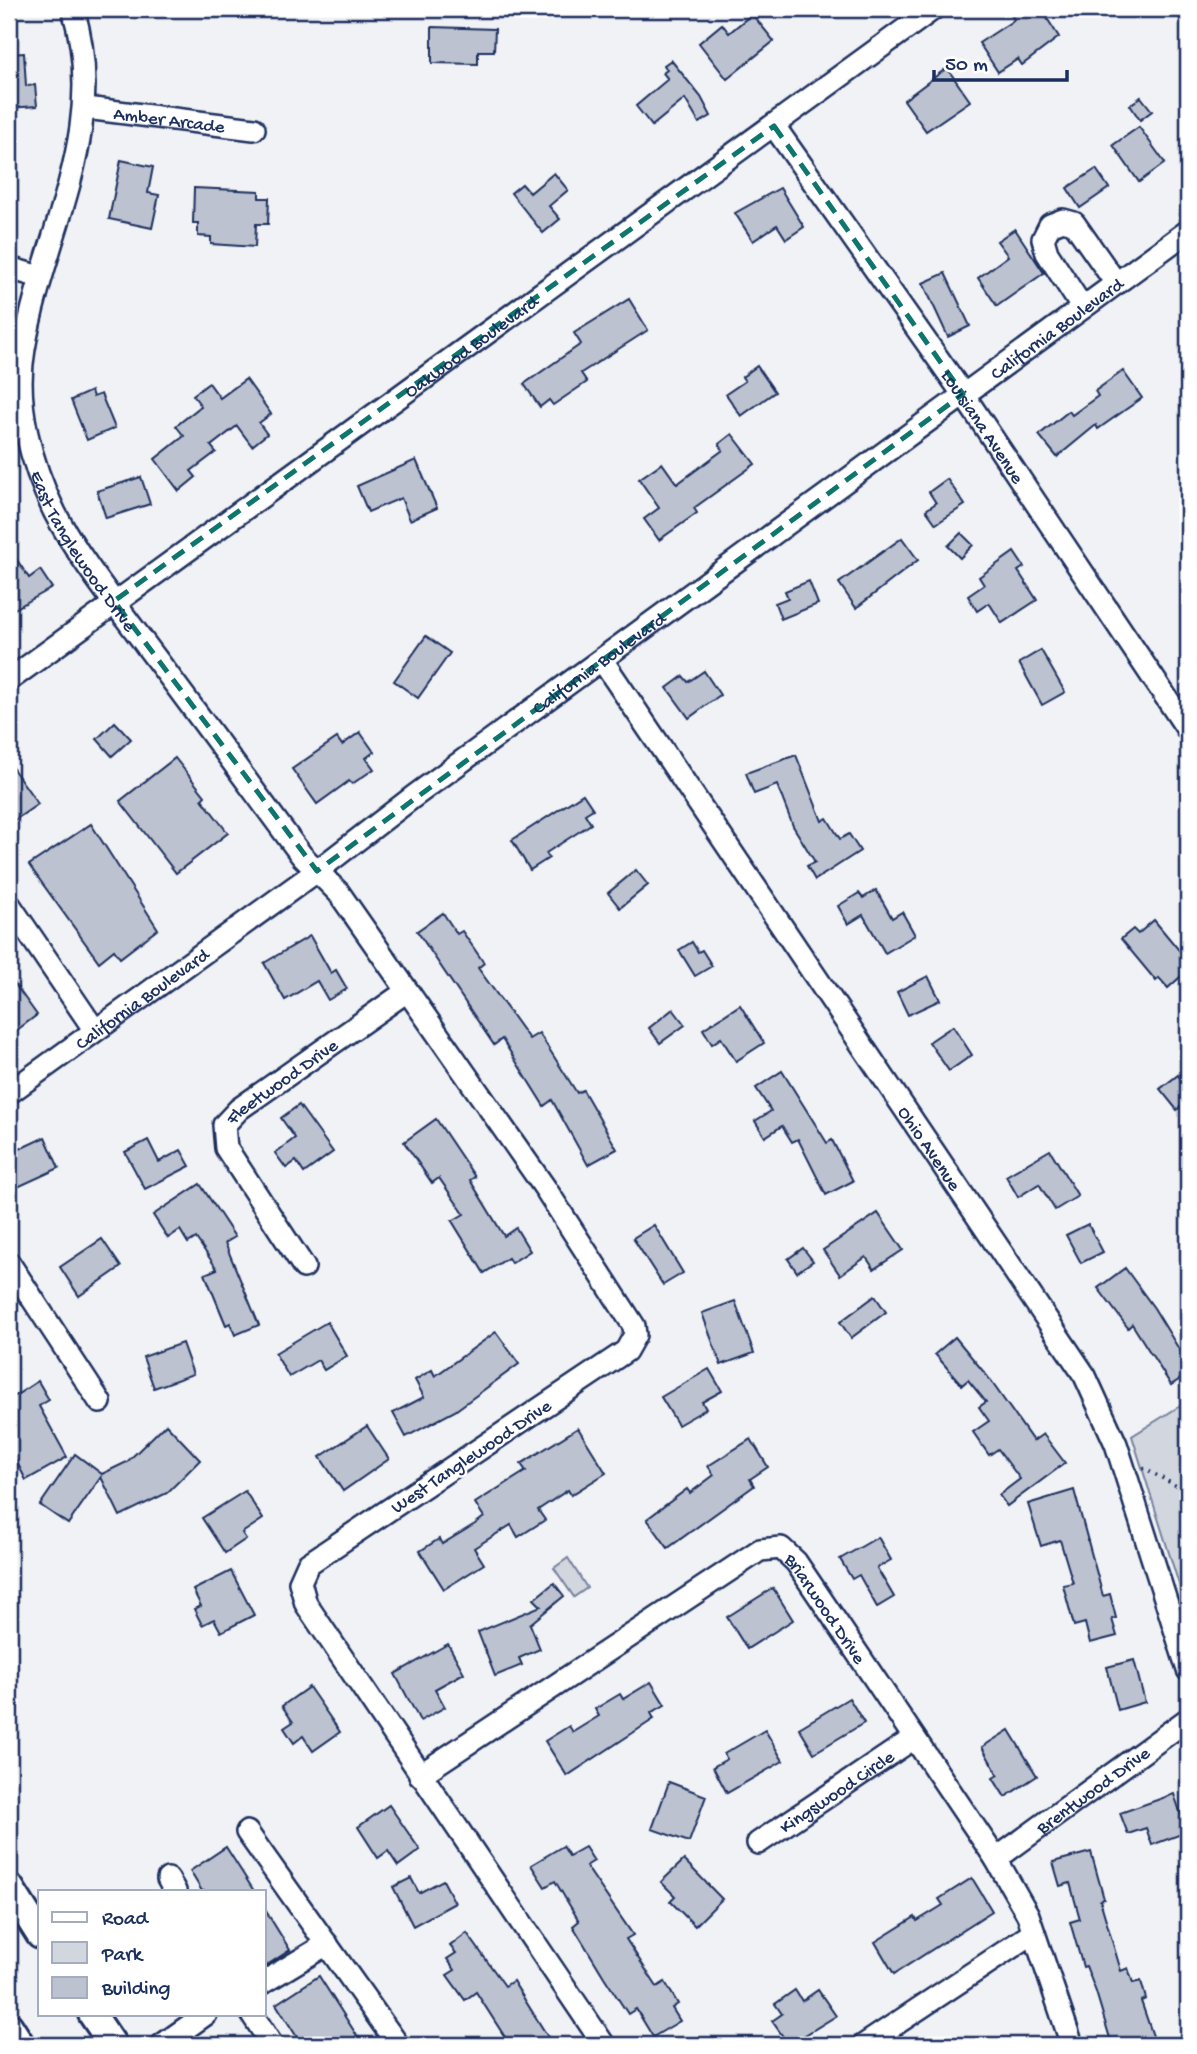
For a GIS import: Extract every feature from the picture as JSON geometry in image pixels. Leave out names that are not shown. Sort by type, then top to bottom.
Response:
[{"type":"main road","points":[[9,1886],[38,1932]]},
{"type":"main road","points":[[93,2016],[113,2045]]},
{"type":"main road","points":[[9,2026],[21,2045]]},
{"type":"street","name":"East Tanglewood Drive","points":[[74,9],[86,108],[71,182],[40,277],[23,352],[24,401],[30,451],[56,513],[114,601],[302,856],[317,871]]},
{"type":"street","name":"Oakwood Boulevard","points":[[9,680],[114,601],[933,9]]},
{"type":"street","name":"Amber Arcade","points":[[86,108],[254,129]]},
{"type":"street","name":"Louisiana Avenue","points":[[774,126],[963,394],[1188,730]]},
{"type":"street","points":[[1082,307],[1047,253],[1043,239],[1050,225],[1063,220],[1074,223],[1116,283]]},
{"type":"street","name":"California Boulevard","points":[[9,1093],[94,1029],[317,871],[413,797],[1188,230]]},
{"type":"street","points":[[9,268],[40,277]]},
{"type":"street","name":"Ohio Avenue","points":[[602,660],[1085,1376],[1116,1444],[1188,1670]]},
{"type":"street","name":"West Tanglewood Drive","points":[[317,871],[339,893],[545,1188],[634,1326],[635,1335],[626,1351],[308,1564],[300,1582],[306,1604],[604,2045]]},
{"type":"street","points":[[9,904],[94,1029]]},
{"type":"street","name":"Fleetwood Drive","points":[[304,1267],[226,1148],[224,1125],[239,1109],[407,991]]},
{"type":"street","points":[[9,1263],[100,1402]]},
{"type":"street","name":"Briarwood Drive","points":[[420,1775],[760,1550],[772,1546],[781,1548],[796,1562],[996,1859],[1028,1915],[1072,2045]]},
{"type":"street","name":"Brentwood Drive","points":[[996,1859],[1188,1719]]},
{"type":"street","name":"Kingswood Circle","points":[[758,1843],[914,1738]]},
{"type":"street","points":[[247,1832],[398,2045]]},
{"type":"street","points":[[864,2045],[1033,1933]]},
{"type":"street","points":[[266,1981],[327,1944]]},
{"type":"street","points":[[162,2045],[203,2016]]},
{"type":"street","points":[[253,2016],[272,2045]]},
{"type":"path","points":[[1124,1471],[1149,1469],[1188,1492]]},
{"type":"highlighted area","points":[[774,126],[963,394],[317,871],[114,601]]},
{"type":"green space","points":[[1188,1401],[1188,1613],[1132,1436]]},
{"type":"green space","points":[[568,1558],[587,1588],[574,1597],[554,1568]]},
{"type":"building","points":[[1022,9],[1041,9],[1059,37],[1022,65],[1018,59],[998,72],[979,43],[1014,20],[1012,16]]},
{"type":"building","points":[[752,14],[774,41],[727,79],[699,43],[722,24],[729,33]]},
{"type":"building","points":[[432,27],[495,29],[494,51],[478,51],[478,64],[432,63]]},
{"type":"building","points":[[24,53],[26,86],[35,85],[37,106],[9,108],[9,54]]},
{"type":"building","points":[[671,60],[701,97],[711,116],[699,123],[685,99],[652,126],[636,106],[668,79],[663,73],[667,70],[664,65]]},
{"type":"building","points":[[947,68],[970,101],[926,131],[904,100]]},
{"type":"building","points":[[1141,97],[1152,111],[1140,120],[1130,105]]},
{"type":"building","points":[[1139,127],[1165,163],[1139,182],[1113,145]]},
{"type":"building","points":[[121,160],[153,167],[148,193],[159,195],[152,228],[109,219]]},
{"type":"building","points":[[1096,169],[1109,188],[1080,208],[1067,188]]},
{"type":"building","points":[[554,173],[568,190],[549,206],[560,219],[543,233],[511,193],[522,184],[530,193]]},
{"type":"building","points":[[194,188],[259,191],[259,198],[269,198],[268,224],[256,224],[255,247],[211,244],[211,237],[198,236],[198,223],[193,223]]},
{"type":"building","points":[[780,188],[804,227],[786,239],[777,225],[753,241],[735,213]]},
{"type":"building","points":[[1015,229],[1044,273],[997,306],[978,278],[1008,256],[997,241]]},
{"type":"building","points":[[945,273],[970,326],[948,337],[923,283]]},
{"type":"building","points":[[629,299],[648,330],[581,373],[587,382],[553,405],[549,400],[540,407],[524,384],[581,344],[574,333]]},
{"type":"building","points":[[757,366],[775,392],[741,416],[726,394],[745,381],[742,377]]},
{"type":"building","points":[[1123,371],[1142,398],[1098,429],[1096,425],[1057,457],[1039,435],[1069,411],[1072,415],[1098,396],[1095,391]]},
{"type":"building","points":[[246,379],[271,414],[259,423],[267,434],[252,446],[237,426],[211,446],[216,452],[191,471],[196,477],[179,491],[155,459],[184,436],[176,426],[201,406],[193,395],[209,383],[220,398]]},
{"type":"building","points":[[91,391],[93,397],[101,394],[115,428],[87,440],[71,400]]},
{"type":"building","points":[[732,434],[755,464],[694,508],[697,513],[659,540],[644,519],[659,508],[639,479],[662,463],[677,484],[723,450],[719,444]]},
{"type":"building","points":[[416,460],[437,508],[410,520],[401,498],[368,512],[357,486]]},
{"type":"building","points":[[141,477],[150,504],[106,518],[97,491]]},
{"type":"building","points":[[947,479],[965,505],[936,524],[926,510],[936,503],[929,492]]},
{"type":"building","points":[[961,533],[973,545],[960,558],[948,546]]},
{"type":"building","points":[[902,538],[918,560],[856,608],[839,583]]},
{"type":"building","points":[[9,548],[29,578],[40,570],[52,588],[9,612]]},
{"type":"building","points":[[1014,552],[1024,567],[1018,571],[1037,600],[1002,623],[989,603],[977,611],[968,596],[984,585],[979,577]]},
{"type":"building","points":[[809,581],[818,604],[781,619],[775,603],[788,598],[785,591]]},
{"type":"building","points":[[426,636],[450,653],[418,698],[394,681]]},
{"type":"building","points":[[1041,650],[1065,692],[1042,705],[1019,663]]},
{"type":"building","points":[[704,671],[720,695],[689,718],[667,688],[683,676],[688,682]]},
{"type":"building","points":[[115,722],[131,739],[112,756],[97,739]]},
{"type":"building","points":[[360,732],[374,752],[366,758],[374,769],[352,784],[349,781],[317,804],[292,769],[337,738],[342,745]]},
{"type":"building","points":[[796,755],[822,821],[827,818],[840,839],[849,834],[860,851],[815,880],[807,866],[815,862],[793,826],[777,785],[754,794],[746,773]]},
{"type":"building","points":[[175,758],[205,796],[202,799],[228,833],[176,873],[120,801]]},
{"type":"building","points":[[9,763],[38,804],[9,824]]},
{"type":"building","points":[[583,794],[593,809],[585,814],[591,824],[546,853],[549,858],[530,870],[512,840]]},
{"type":"building","points":[[91,824],[158,929],[120,958],[114,950],[99,962],[29,865]]},
{"type":"building","points":[[636,870],[648,885],[620,908],[608,893]]},
{"type":"building","points":[[876,890],[892,918],[902,912],[915,935],[885,953],[863,915],[848,924],[838,906],[859,893],[863,898]]},
{"type":"building","points":[[443,913],[457,934],[462,931],[484,963],[478,968],[529,1039],[539,1033],[577,1093],[583,1090],[617,1149],[588,1165],[552,1100],[544,1106],[502,1039],[494,1045],[417,931]]},
{"type":"building","points":[[1154,920],[1188,961],[1188,970],[1168,988],[1159,978],[1156,981],[1121,939],[1133,929],[1138,934]]},
{"type":"building","points":[[310,936],[331,973],[336,970],[347,989],[328,1000],[317,981],[285,1000],[264,963]]},
{"type":"building","points":[[692,942],[698,952],[702,950],[712,966],[695,976],[679,950]]},
{"type":"building","points":[[9,976],[37,1015],[9,1036]]},
{"type":"building","points":[[928,976],[940,1000],[908,1015],[897,992]]},
{"type":"building","points":[[740,1005],[764,1043],[736,1061],[721,1038],[712,1044],[703,1029]]},
{"type":"building","points":[[673,1009],[685,1025],[660,1043],[649,1028]]},
{"type":"building","points":[[953,1026],[972,1055],[949,1071],[929,1042]]},
{"type":"building","points":[[782,1071],[827,1143],[832,1140],[853,1181],[826,1195],[798,1139],[792,1142],[782,1126],[765,1137],[755,1121],[771,1111],[756,1088]]},
{"type":"building","points":[[1178,1075],[1188,1089],[1188,1100],[1177,1110],[1160,1089]]},
{"type":"building","points":[[299,1105],[333,1152],[304,1173],[296,1161],[286,1168],[275,1153],[295,1138],[281,1118]]},
{"type":"building","points":[[436,1119],[475,1177],[470,1180],[504,1236],[516,1228],[530,1251],[511,1263],[508,1258],[484,1273],[452,1221],[464,1214],[439,1178],[432,1183],[404,1142]]},
{"type":"building","points":[[45,1137],[59,1168],[9,1191],[9,1154]]},
{"type":"building","points":[[148,1140],[159,1162],[181,1150],[190,1166],[145,1189],[125,1152]]},
{"type":"building","points":[[1050,1150],[1078,1196],[1055,1210],[1039,1184],[1018,1197],[1006,1176]]},
{"type":"building","points":[[200,1184],[235,1237],[225,1243],[259,1325],[235,1335],[230,1323],[226,1325],[205,1274],[217,1269],[196,1238],[188,1243],[180,1230],[168,1238],[153,1215]]},
{"type":"building","points":[[878,1213],[903,1250],[874,1269],[866,1257],[840,1275],[823,1250]]},
{"type":"building","points":[[1088,1224],[1103,1252],[1081,1263],[1066,1235]]},
{"type":"building","points":[[654,1225],[683,1273],[663,1285],[633,1238]]},
{"type":"building","points":[[102,1239],[121,1267],[79,1296],[60,1267]]},
{"type":"building","points":[[803,1248],[813,1261],[797,1272],[788,1259]]},
{"type":"building","points":[[1125,1268],[1154,1308],[1188,1364],[1188,1374],[1171,1385],[1132,1324],[1128,1328],[1098,1288]]},
{"type":"building","points":[[875,1296],[886,1312],[851,1338],[840,1322]]},
{"type":"building","points":[[735,1301],[754,1353],[721,1365],[702,1313]]},
{"type":"building","points":[[327,1322],[347,1356],[324,1370],[318,1360],[289,1377],[275,1353]]},
{"type":"building","points":[[496,1332],[519,1364],[455,1411],[406,1437],[393,1413],[424,1397],[415,1380],[432,1370],[435,1376]]},
{"type":"building","points":[[955,1337],[988,1377],[1033,1441],[1043,1434],[1065,1463],[1007,1506],[999,1495],[1020,1479],[998,1449],[989,1455],[973,1432],[989,1421],[979,1407],[986,1402],[968,1380],[962,1385],[935,1354]]},
{"type":"building","points":[[182,1343],[193,1374],[154,1388],[143,1357]]},
{"type":"building","points":[[709,1369],[722,1391],[702,1402],[706,1409],[678,1425],[661,1397]]},
{"type":"building","points":[[38,1381],[49,1400],[39,1406],[67,1457],[26,1480],[9,1447],[9,1400]]},
{"type":"building","points":[[166,1424],[200,1460],[167,1493],[120,1516],[101,1477],[68,1524],[40,1505],[75,1454],[102,1474],[127,1462]]},
{"type":"building","points":[[367,1426],[389,1459],[343,1491],[320,1457]]},
{"type":"building","points":[[578,1428],[606,1473],[571,1495],[568,1490],[538,1510],[545,1520],[518,1537],[511,1525],[474,1548],[484,1564],[444,1589],[420,1551],[439,1539],[442,1544],[484,1517],[475,1503],[526,1471],[521,1464]]},
{"type":"building","points":[[751,1439],[768,1467],[750,1479],[754,1486],[668,1548],[647,1519],[687,1489],[690,1493],[714,1475],[708,1466]]},
{"type":"building","points":[[1074,1490],[1103,1596],[1110,1594],[1116,1618],[1112,1619],[1117,1636],[1090,1643],[1085,1623],[1074,1626],[1063,1585],[1073,1583],[1060,1540],[1041,1546],[1028,1504]]},
{"type":"building","points":[[245,1491],[263,1519],[242,1533],[246,1539],[225,1553],[202,1518]]},
{"type":"building","points":[[878,1537],[891,1560],[877,1568],[894,1597],[877,1607],[859,1575],[852,1579],[840,1559]]},
{"type":"building","points":[[231,1571],[254,1615],[221,1632],[214,1619],[202,1625],[194,1609],[201,1606],[193,1590]]},
{"type":"building","points":[[554,1583],[564,1596],[530,1624],[540,1649],[519,1658],[522,1665],[495,1676],[478,1632],[541,1606],[534,1599]]},
{"type":"building","points":[[773,1588],[793,1620],[747,1649],[727,1617]]},
{"type":"building","points":[[448,1644],[464,1673],[435,1689],[445,1707],[420,1721],[395,1674]]},
{"type":"building","points":[[1134,1660],[1145,1702],[1118,1710],[1107,1667]]},
{"type":"building","points":[[651,1682],[665,1705],[651,1713],[654,1719],[567,1776],[545,1741],[569,1726],[573,1732],[599,1716],[595,1709],[620,1694],[623,1699]]},
{"type":"building","points":[[309,1687],[340,1732],[313,1751],[303,1736],[294,1743],[284,1728],[293,1722],[282,1706]]},
{"type":"building","points":[[849,1698],[864,1723],[814,1753],[799,1728]]},
{"type":"building","points":[[765,1730],[783,1761],[727,1793],[713,1767],[727,1759],[724,1754]]},
{"type":"building","points":[[1009,1730],[1037,1776],[1005,1797],[993,1778],[998,1775],[982,1747]]},
{"type":"building","points":[[669,1782],[706,1796],[689,1842],[652,1829]]},
{"type":"building","points":[[1174,1794],[1187,1832],[1152,1845],[1146,1828],[1128,1834],[1120,1813]]},
{"type":"building","points":[[389,1805],[420,1850],[398,1866],[388,1851],[378,1858],[358,1827]]},
{"type":"building","points":[[563,1846],[569,1856],[585,1847],[594,1861],[586,1866],[633,1935],[626,1939],[657,1987],[665,1982],[678,2004],[672,2008],[680,2021],[653,2037],[636,2009],[628,2014],[604,1977],[573,1926],[579,1921],[555,1881],[545,1887],[531,1865]]},
{"type":"building","points":[[226,1847],[253,1890],[201,1890],[190,1871]]},
{"type":"building","points":[[1091,1852],[1104,1899],[1100,1900],[1121,1971],[1128,1968],[1133,1983],[1141,1981],[1146,1999],[1141,2001],[1156,2045],[1112,2045],[1096,1992],[1086,1966],[1083,1967],[1070,1922],[1080,1919],[1070,1883],[1060,1886],[1053,1862]]},
{"type":"building","points":[[684,1860],[722,1899],[695,1926],[670,1901],[675,1896],[661,1882]]},
{"type":"building","points":[[411,1878],[419,1893],[443,1880],[455,1903],[413,1926],[393,1887]]},
{"type":"building","points":[[972,1878],[992,1911],[894,1974],[875,1942],[915,1917],[917,1921],[943,1905],[939,1899]]},
{"type":"building","points":[[266,1911],[290,1950],[266,1966]]},
{"type":"building","points":[[467,1933],[505,1986],[513,1981],[553,2045],[510,2045],[476,1992],[465,2000],[447,1975],[455,1970],[447,1959],[456,1953],[450,1946]]},
{"type":"building","points":[[319,1976],[363,2045],[302,2045],[276,2004]]},
{"type":"building","points":[[795,1990],[802,2001],[818,1990],[836,2016],[789,2045],[772,2021],[782,2014],[775,2004]]}]
